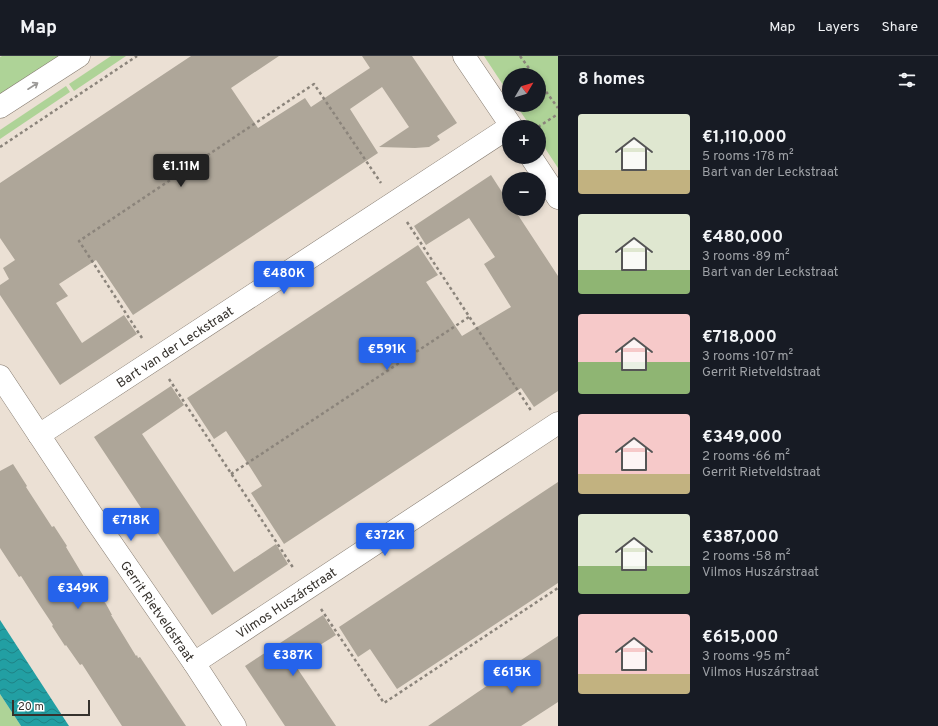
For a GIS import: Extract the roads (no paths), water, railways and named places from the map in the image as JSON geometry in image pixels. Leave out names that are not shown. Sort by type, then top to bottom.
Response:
[{"type":"street","points":[[0,107],[79,56]]},
{"type":"street","points":[[464,56],[507,120]]},
{"type":"street","name":"Bart van der Leckstraat","points":[[39,435],[502,132]]},
{"type":"street","points":[[536,164],[558,198]]},
{"type":"street","name":"Gerrit Rietveldstraat","points":[[0,376],[96,521],[194,662],[235,726]]},
{"type":"street","name":"Vilmos Huszárstraat","points":[[194,662],[552,428]]},
{"type":"water","points":[[0,620],[69,726],[21,726],[0,694]]}]
